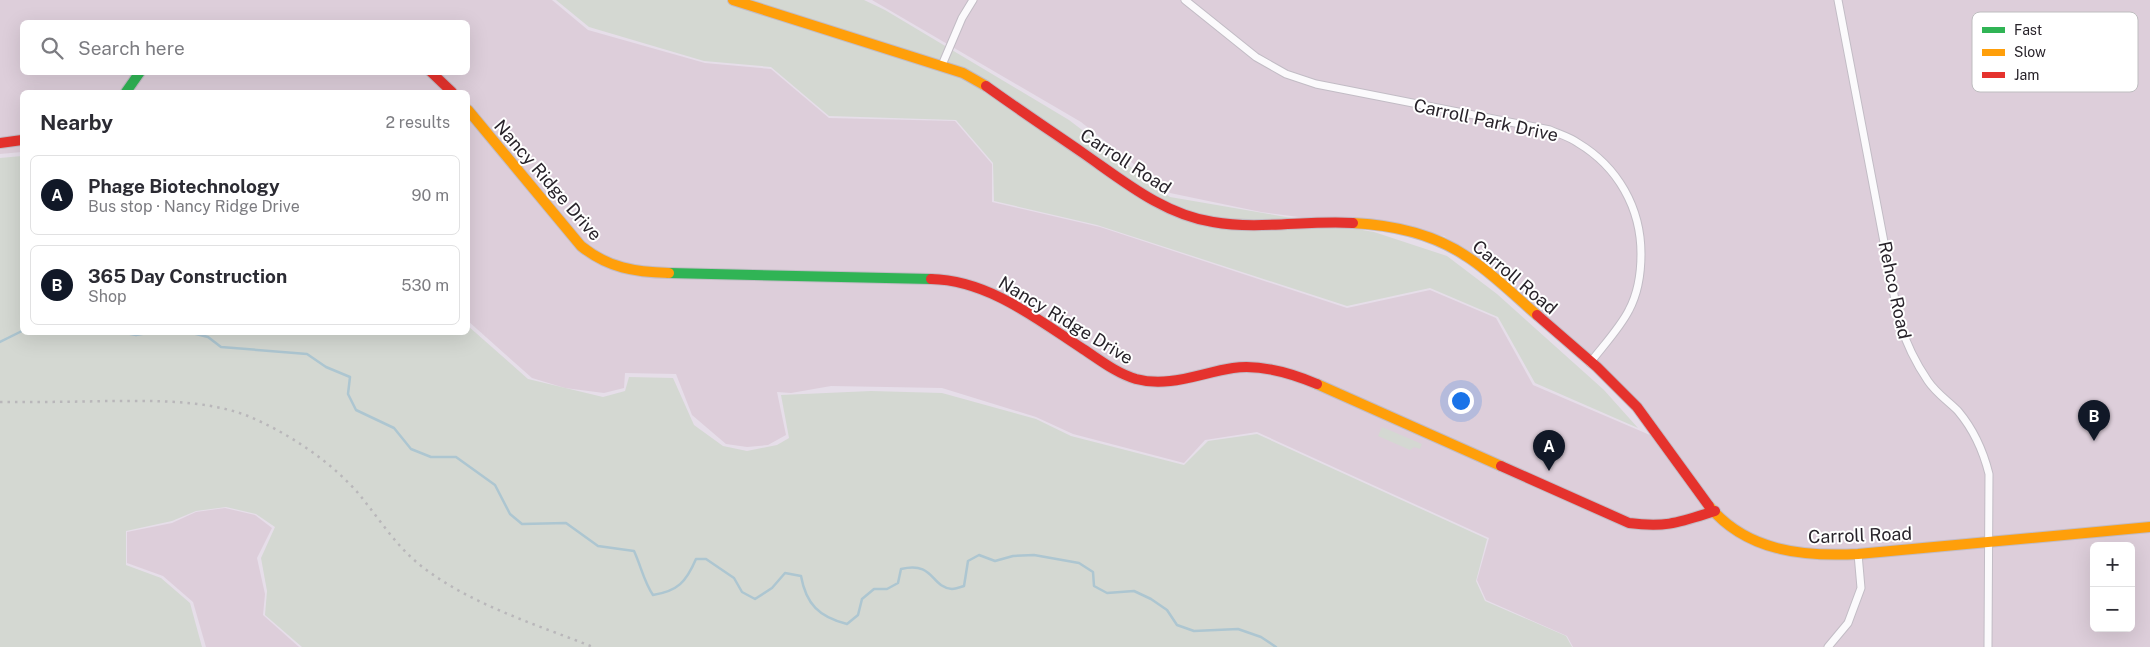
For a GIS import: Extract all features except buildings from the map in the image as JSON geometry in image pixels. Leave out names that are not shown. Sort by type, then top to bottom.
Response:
[{"type":"main road","name":"Carroll Road","points":[[733,0],[942,65],[981,83],[1147,197],[1193,218],[1236,224],[1360,222],[1393,225],[1420,232],[1445,244],[1467,256],[1590,363],[1637,408],[1657,432],[1700,494],[1727,524],[1743,535],[1778,551],[1822,556],[1858,554],[2150,527]]},
{"type":"main road","points":[[127,90],[138,75]]},
{"type":"main road","points":[[434,75],[450,90]]},
{"type":"main road","name":"Nancy Ridge Drive","points":[[470,112],[581,246],[598,260],[613,268],[640,272],[951,279],[997,295],[1114,370],[1139,380],[1169,382],[1234,368],[1280,371],[1306,380],[1629,523],[1652,526],[1670,525],[1715,511]]},
{"type":"main road","points":[[0,143],[20,140]]},
{"type":"street","points":[[942,65],[962,18],[974,0]]},
{"type":"street","name":"Carroll Park Drive","points":[[1185,0],[1256,58],[1286,74],[1316,84],[1550,130],[1578,142],[1598,158],[1619,180],[1635,216],[1641,237],[1641,276],[1629,311],[1590,363]]},
{"type":"street","name":"Rehco Road","points":[[1838,0],[1899,321],[1908,348],[1928,382],[1957,410],[1983,451],[1989,474],[1988,647]]},
{"type":"street","points":[[1828,647],[1848,623],[1861,588],[1858,554]]},
{"type":"shaded area","points":[[0,0],[552,0],[588,30],[705,63],[771,69],[829,118],[955,121],[992,164],[992,202],[1100,227],[1347,308],[1430,290],[1496,318],[1533,385],[1671,444],[1527,302],[1444,236],[1261,212],[1170,193],[1081,122],[872,0],[2150,0],[2150,647],[1573,647],[1567,636],[1486,600],[1477,580],[1489,538],[1257,432],[1205,440],[1184,463],[1073,434],[1036,417],[942,388],[831,386],[791,393],[777,392],[786,435],[768,445],[747,447],[726,444],[692,415],[676,374],[625,373],[624,388],[604,393],[565,388],[532,378],[470,323],[470,90],[20,90],[20,152],[0,154]]},
{"type":"shaded area","points":[[556,0],[864,0],[885,10],[1069,120],[1170,197],[1374,232],[1447,256],[1497,294],[1604,390],[1638,428],[1535,383],[1498,317],[1430,288],[1347,306],[1097,225],[994,201],[993,163],[956,120],[829,116],[771,67],[704,61],[589,27]]},
{"type":"shaded area","points":[[20,156],[20,335],[470,335],[470,328],[528,379],[603,397],[625,391],[629,377],[673,378],[694,425],[723,446],[747,451],[777,445],[789,438],[781,395],[871,391],[942,393],[1036,419],[1071,436],[1184,465],[1208,441],[1257,434],[1487,539],[1476,581],[1485,601],[1566,636],[1572,647],[302,647],[265,615],[267,591],[261,558],[275,527],[256,514],[226,507],[196,511],[172,521],[126,531],[126,565],[161,578],[190,603],[202,647],[0,647],[0,158]]},
{"type":"shaded area","points":[[1382,427],[1422,444],[1420,449],[1414,447],[1410,450],[1378,436]]},
{"type":"shaded area","points":[[225,508],[255,515],[272,528],[257,558],[265,594],[263,615],[299,647],[206,647],[193,602],[163,576],[127,563],[127,532],[172,523],[196,512]]},
{"type":"waterway","points":[[0,342],[20,332]]},
{"type":"waterway","points":[[200,335],[208,337],[221,347],[307,354],[326,367],[350,377],[348,394],[356,410],[394,428],[411,449],[431,457],[456,457],[495,485],[510,514],[522,524],[566,523],[598,546],[634,551],[647,585],[653,595],[675,588],[689,574],[696,559],[706,559],[734,578],[742,592],[755,599],[772,588],[785,573],[801,576],[806,594],[815,608],[821,613],[847,624],[858,615],[862,599],[874,589],[887,589],[898,583],[901,569],[920,568],[940,584],[953,589],[964,586],[968,561],[979,555],[995,561],[1013,556],[1034,555],[1079,563],[1093,572],[1094,586],[1107,593],[1134,591],[1151,599],[1167,610],[1177,625],[1194,631],[1238,629],[1261,637],[1276,647]]},
{"type":"railway","points":[[0,402],[178,402],[214,406],[248,416],[293,439],[334,469],[358,493],[403,549],[439,579],[503,612],[593,647]]},
{"type":"traffic: fast","points":[[127,90],[138,75]]},
{"type":"traffic: fast","points":[[669,273],[931,279]]},
{"type":"traffic: slow","points":[[733,0],[963,73],[986,86]]},
{"type":"traffic: slow","points":[[470,112],[581,246],[612,264],[633,270],[669,273]]},
{"type":"traffic: slow","points":[[1353,223],[1397,228],[1440,241],[1484,269],[1537,315]]},
{"type":"traffic: slow","points":[[1317,384],[1501,466]]},
{"type":"traffic: slow","points":[[1709,506],[1740,533],[1758,542],[1796,552],[1837,555],[2150,527]]},
{"type":"traffic: jam","points":[[434,75],[450,90]]},
{"type":"traffic: jam","points":[[986,86],[1128,185],[1178,212],[1195,218],[1230,224],[1353,223]]},
{"type":"traffic: jam","points":[[0,143],[20,140]]},
{"type":"traffic: jam","points":[[931,279],[952,281],[972,286],[1011,303],[1115,370],[1136,379],[1160,382],[1172,381],[1221,370],[1255,367],[1287,373],[1317,384]]},
{"type":"traffic: jam","points":[[1537,315],[1597,367],[1637,407],[1709,506]]},
{"type":"traffic: jam","points":[[1501,466],[1629,523],[1654,525],[1673,523],[1715,511]]},
{"type":"place","name":"365 Day Construction","points":[[2094,441]]},
{"type":"place","name":"Phage Biotechnology","points":[[1549,471]]}]
